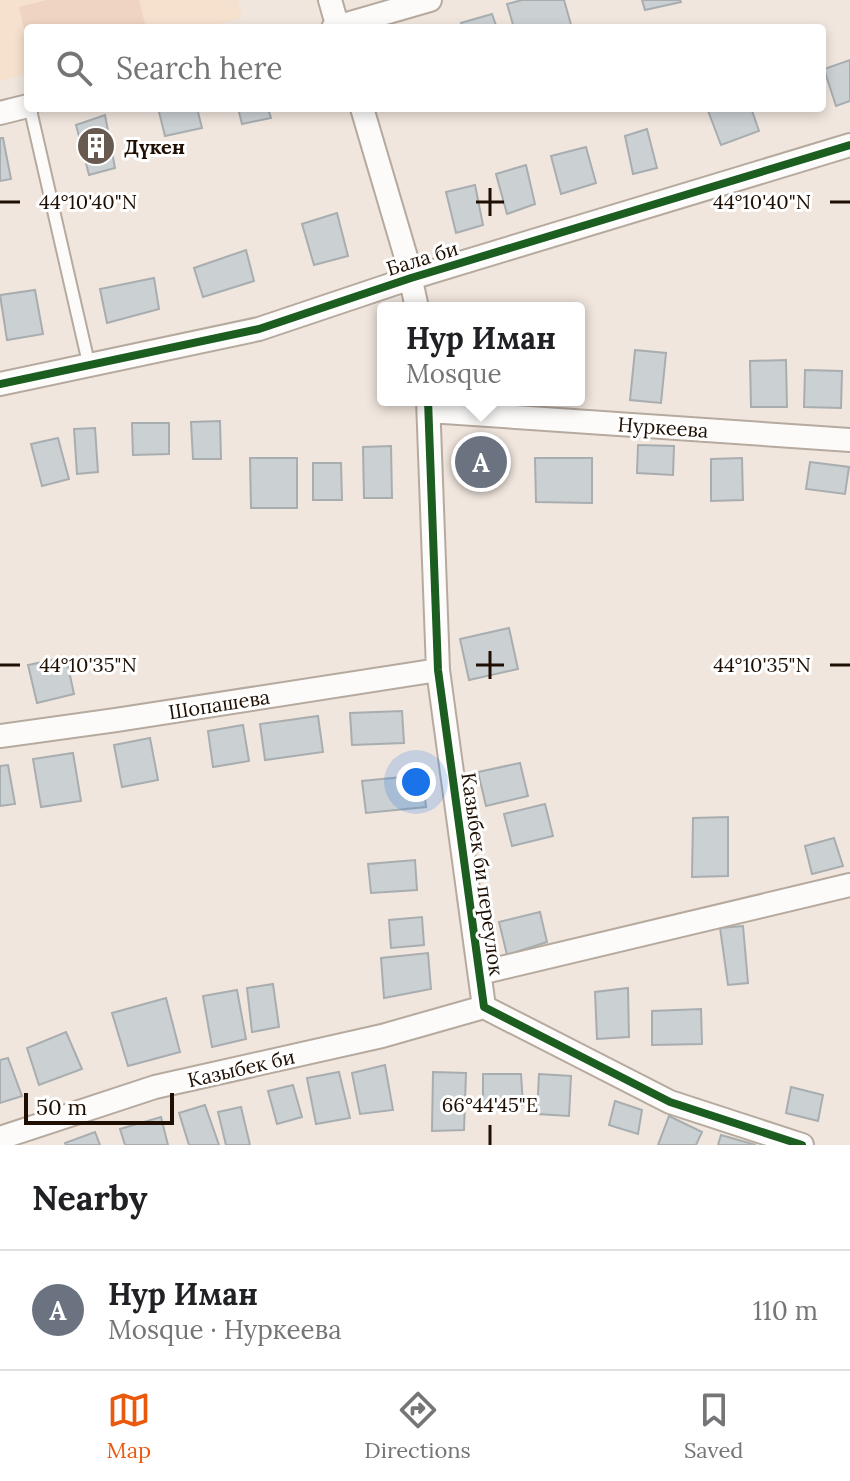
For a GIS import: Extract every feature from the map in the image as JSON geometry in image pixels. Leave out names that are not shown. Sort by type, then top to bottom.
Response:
[{"type":"street","points":[[330,0],[336,24]]},
{"type":"street","points":[[350,24],[430,0]]},
{"type":"street","points":[[0,113],[24,108]]},
{"type":"street","points":[[363,112],[406,257],[416,302]]},
{"type":"street","name":"Бала би","points":[[0,384],[259,329],[411,278],[850,145]]},
{"type":"street","name":"Нуркеева","points":[[429,406],[850,440]]},
{"type":"street","name":"Казыбек би переулок","points":[[429,406],[438,670],[484,1007],[670,1102],[802,1145]]},
{"type":"street","name":"Шопашева","points":[[0,736],[438,670]]},
{"type":"street","points":[[480,973],[850,885]]},
{"type":"street","name":"Казыбек би","points":[[0,1138],[155,1087],[382,1036],[484,1007]]},
{"type":"lane","points":[[30,112],[89,365]]},
{"type":"shaded area","points":[[0,0],[238,0],[242,18],[219,24],[24,24],[24,74],[0,81]]},
{"type":"shaded area","points":[[47,0],[139,0],[145,24],[24,24],[24,29],[19,7]]},
{"type":"building","points":[[522,0],[564,0],[571,24],[513,24],[507,4]]},
{"type":"building","points":[[642,0],[680,0],[681,2],[645,10]]},
{"type":"building","points":[[492,14],[496,24],[461,24]]},
{"type":"building","points":[[850,60],[850,101],[836,106],[826,68]]},
{"type":"building","points":[[159,112],[198,112],[202,128],[165,136]]},
{"type":"building","points":[[239,112],[269,112],[271,118],[242,124]]},
{"type":"building","points":[[709,112],[752,112],[759,131],[721,145]]},
{"type":"building","name":"Дүкен","points":[[105,115],[115,168],[89,175],[76,125]]},
{"type":"building","points":[[647,129],[657,168],[633,174],[625,136]]},
{"type":"building","points":[[0,138],[3,138],[11,179],[0,181]]},
{"type":"building","points":[[586,147],[596,183],[561,194],[551,156]]},
{"type":"building","points":[[526,165],[535,204],[507,214],[496,174]]},
{"type":"building","points":[[475,185],[483,225],[456,233],[446,192]]},
{"type":"building","points":[[337,213],[348,256],[314,265],[302,224]]},
{"type":"building","points":[[246,250],[254,281],[203,297],[194,268]]},
{"type":"building","points":[[154,278],[159,309],[107,323],[100,289]]},
{"type":"building","points":[[35,290],[43,334],[7,340],[0,295]]},
{"type":"building","points":[[635,350],[666,353],[661,403],[630,400]]},
{"type":"building","points":[[786,360],[787,407],[751,407],[750,361]]},
{"type":"building","points":[[805,370],[842,371],[841,408],[804,407]]},
{"type":"building","points":[[220,421],[221,459],[193,459],[191,422]]},
{"type":"building","points":[[132,423],[169,423],[169,454],[133,455]]},
{"type":"building","points":[[95,428],[98,472],[77,474],[74,429]]},
{"type":"building","points":[[482,436],[508,465],[480,489],[455,459]]},
{"type":"building","points":[[58,438],[69,479],[42,486],[31,444]]},
{"type":"building","points":[[638,445],[674,446],[673,475],[637,473]]},
{"type":"building","points":[[391,446],[392,498],[364,498],[363,447]]},
{"type":"building","points":[[250,458],[297,458],[297,508],[251,508]]},
{"type":"building","points":[[535,458],[592,458],[592,503],[536,502]]},
{"type":"building","points":[[742,458],[743,500],[711,501],[711,459]]},
{"type":"building","points":[[810,462],[849,467],[845,494],[806,489]]},
{"type":"building","points":[[313,463],[341,463],[342,500],[313,500]]},
{"type":"building","points":[[509,628],[518,669],[469,680],[460,639]]},
{"type":"building","points":[[66,657],[74,694],[37,703],[28,665]]},
{"type":"building","points":[[402,711],[404,743],[352,745],[350,713]]},
{"type":"building","points":[[318,716],[323,752],[265,760],[260,724]]},
{"type":"building","points":[[243,725],[249,761],[213,767],[208,731]]},
{"type":"building","points":[[150,738],[158,780],[122,787],[114,745]]},
{"type":"building","points":[[73,753],[81,801],[41,807],[33,759]]},
{"type":"building","points":[[520,763],[528,796],[486,806],[478,772]]},
{"type":"building","points":[[8,765],[15,804],[0,806],[0,766]]},
{"type":"building","points":[[423,775],[426,807],[366,813],[362,781]]},
{"type":"building","points":[[545,804],[553,836],[512,846],[504,814]]},
{"type":"building","points":[[728,817],[728,876],[692,877],[693,818]]},
{"type":"building","points":[[834,838],[843,866],[812,874],[805,846]]},
{"type":"building","points":[[415,860],[417,890],[371,893],[368,864]]},
{"type":"building","points":[[540,912],[547,942],[507,955],[499,922]]},
{"type":"building","points":[[422,917],[424,945],[391,948],[389,920]]},
{"type":"building","points":[[743,926],[748,983],[728,985],[720,928]]},
{"type":"building","points":[[428,953],[431,989],[384,998],[381,958]]},
{"type":"building","points":[[273,984],[279,1027],[252,1032],[247,988]]},
{"type":"building","points":[[628,988],[629,1037],[597,1039],[595,992]]},
{"type":"building","points":[[237,990],[246,1039],[212,1047],[203,996]]},
{"type":"building","points":[[166,998],[180,1052],[128,1066],[112,1013]]},
{"type":"building","points":[[701,1009],[702,1044],[652,1045],[652,1011]]},
{"type":"building","points":[[66,1032],[82,1069],[39,1085],[27,1048]]},
{"type":"building","points":[[8,1058],[22,1096],[0,1103],[0,1060]]},
{"type":"building","points":[[385,1065],[393,1110],[360,1114],[352,1073]]},
{"type":"building","points":[[339,1072],[350,1118],[316,1124],[307,1078]]},
{"type":"building","points":[[433,1072],[466,1073],[464,1130],[432,1131]]},
{"type":"building","points":[[483,1074],[521,1074],[523,1105],[483,1107]]},
{"type":"building","points":[[539,1074],[571,1076],[569,1116],[537,1114]]},
{"type":"building","points":[[293,1085],[302,1117],[277,1124],[268,1091]]},
{"type":"building","points":[[791,1087],[823,1095],[818,1121],[786,1113]]},
{"type":"building","points":[[615,1101],[642,1110],[638,1134],[609,1125]]},
{"type":"building","points":[[205,1105],[219,1145],[189,1145],[179,1113]]},
{"type":"building","points":[[241,1107],[250,1145],[226,1145],[218,1112]]},
{"type":"building","points":[[669,1116],[702,1132],[696,1145],[658,1145]]},
{"type":"building","points":[[161,1117],[168,1145],[125,1145],[120,1129]]},
{"type":"building","points":[[95,1132],[100,1145],[65,1143]]},
{"type":"building","points":[[721,1135],[756,1145],[718,1145]]},
{"type":"cycle path","points":[[0,384],[259,329],[411,278],[850,145]]},
{"type":"cycle path","points":[[428,406],[438,670],[484,1007],[670,1102],[802,1145]]},
{"type":"place","name":"Дүкен","points":[[96,146]]},
{"type":"place","name":"Нур Иман","points":[[481,462]]}]
